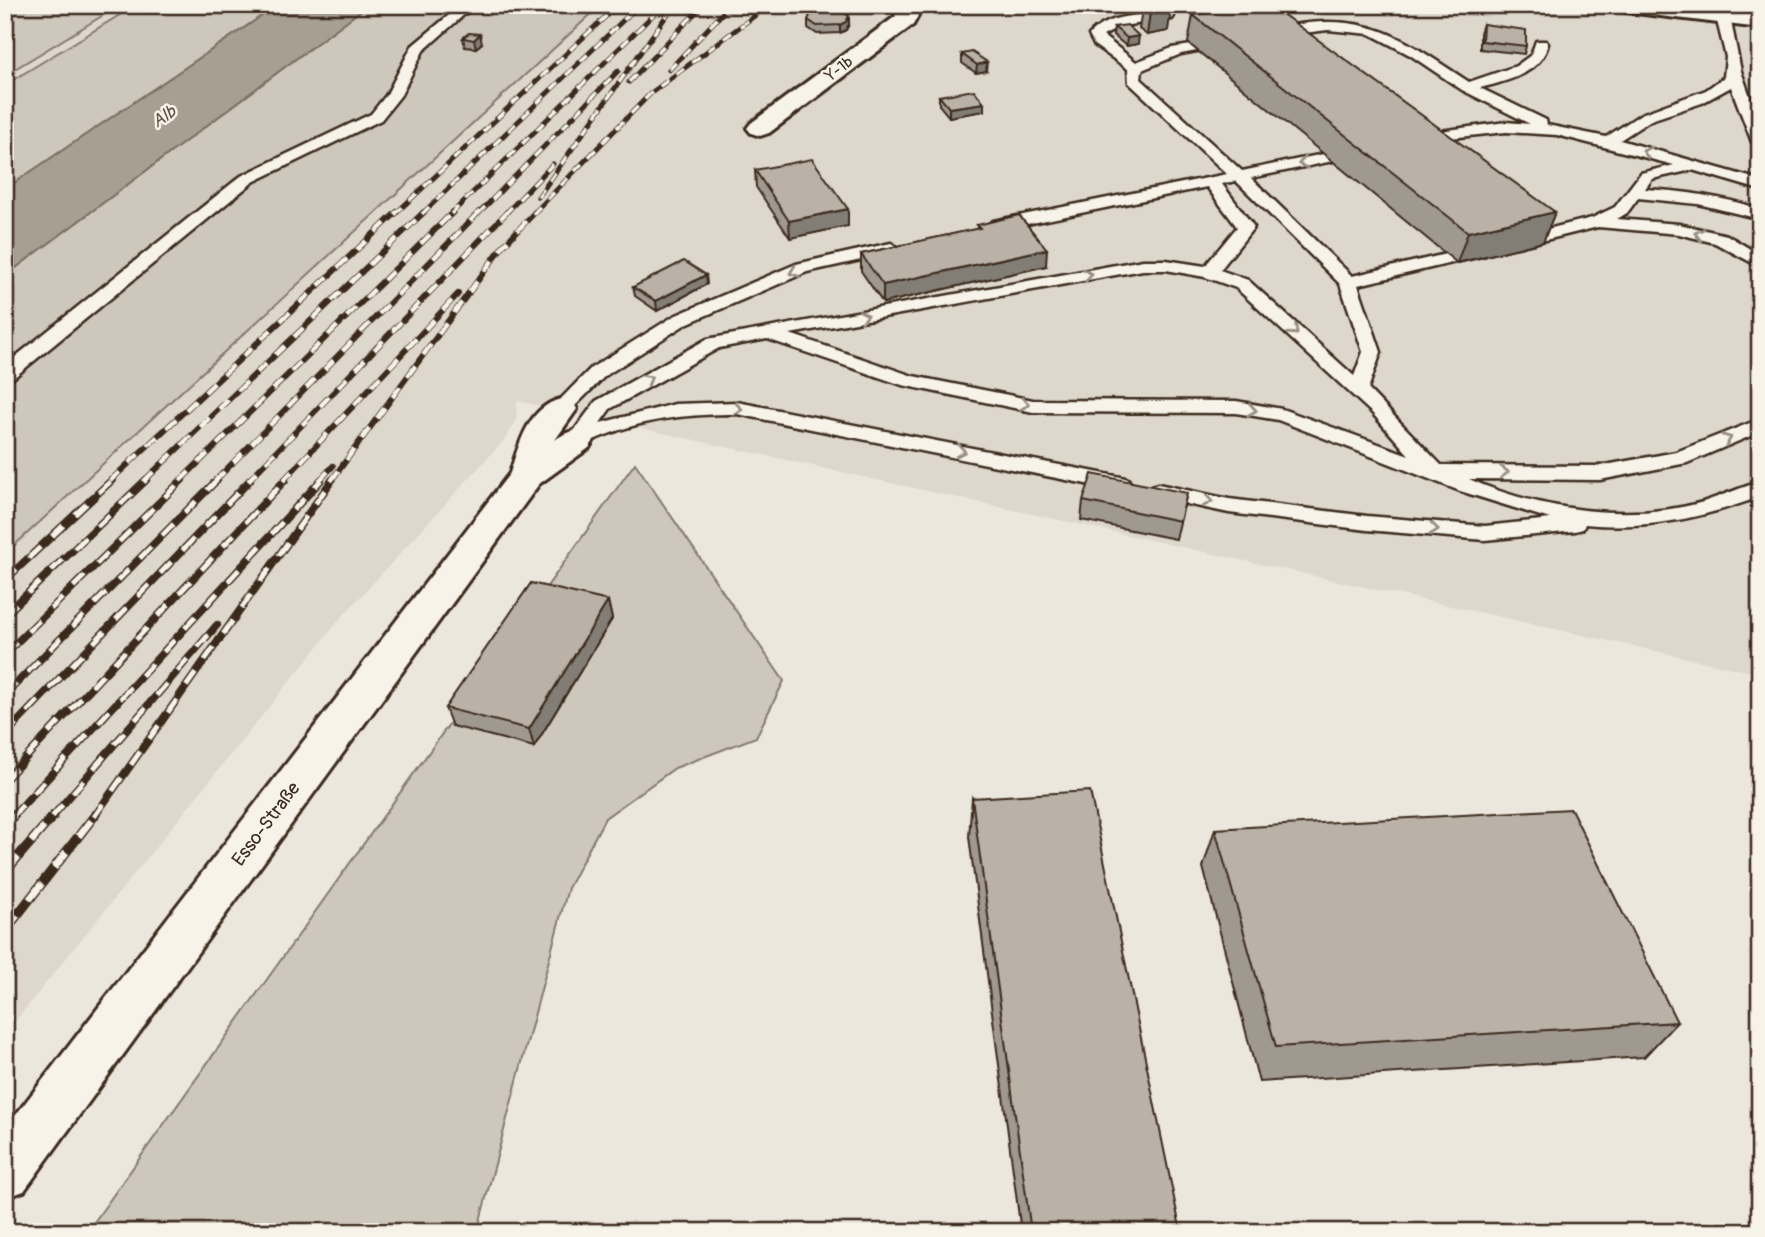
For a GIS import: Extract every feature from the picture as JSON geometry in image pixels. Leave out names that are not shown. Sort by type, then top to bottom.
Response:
[{"type":"street","name":"Y-1b","points":[[760,128],[905,20],[907,16],[901,5]]},
{"type":"street","points":[[1626,5],[1721,11],[1760,21]]},
{"type":"street","name":"Esso-Straße","points":[[527,477],[540,433],[561,409]]},
{"type":"street","name":"Esso-Straße","points":[[5,1172],[527,477],[577,440]]},
{"type":"lane","points":[[5,375],[247,179],[376,117],[394,95],[416,49],[469,5]]},
{"type":"lane","points":[[1721,11],[1744,107],[1760,142]]},
{"type":"lane","points":[[1135,68],[1099,41],[1096,35],[1101,29],[1114,25],[1167,16]]},
{"type":"lane","points":[[1135,68],[1177,51],[1299,27],[1364,28],[1388,38],[1502,107],[1557,130]]},
{"type":"lane","points":[[1467,87],[1521,69],[1538,57],[1541,44]]},
{"type":"lane","points":[[1135,68],[1134,80],[1239,176],[1348,282],[1372,352],[1358,390]]},
{"type":"lane","points":[[1609,142],[1648,116],[1716,91],[1729,83],[1734,72]]},
{"type":"lane","points":[[1396,144],[1444,134],[1506,127],[1557,130],[1760,185]]},
{"type":"lane","points":[[973,230],[1372,148]]},
{"type":"lane","points":[[1348,282],[1598,222],[1620,210],[1647,176],[1694,165]]},
{"type":"lane","points":[[1209,272],[1246,227],[1211,181]]},
{"type":"lane","points":[[1635,193],[1681,195],[1723,202],[1760,214]]},
{"type":"lane","points":[[1598,222],[1644,224],[1689,231],[1721,239],[1760,262]]},
{"type":"lane","points":[[561,409],[598,372],[642,342],[690,316],[802,268],[907,245]]},
{"type":"lane","points":[[577,440],[603,405],[715,343],[1143,265],[1166,265],[1209,272],[1242,284],[1358,390],[1436,471],[1600,473],[1680,458],[1760,425]]},
{"type":"lane","points":[[771,334],[909,381],[1033,406],[1236,407],[1282,415],[1318,426],[1479,490],[1542,509],[1619,520]]},
{"type":"lane","points":[[577,440],[618,422],[690,406],[737,408],[1229,506],[1367,523],[1485,533],[1656,517],[1705,509],[1760,489]]},
{"type":"shaded area","points":[[5,5],[136,5],[5,85]]},
{"type":"shaded area","points":[[5,5],[120,5],[5,75]]},
{"type":"shaded area","points":[[136,5],[278,5],[5,189],[5,85]]},
{"type":"shaded area","points":[[368,5],[601,5],[5,554],[5,276]]},
{"type":"shaded area","points":[[601,5],[1760,5],[1760,674],[517,401],[516,422],[504,440],[340,619],[5,1034],[5,554]]},
{"type":"shaded area","points":[[635,463],[784,681],[756,737],[675,768],[605,818],[568,888],[477,1232],[87,1232]]},
{"type":"water","name":"Alb","points":[[278,5],[368,5],[5,276],[5,189]]},
{"type":"building","points":[[1167,5],[1171,9],[1150,12],[1142,6]]},
{"type":"building","points":[[1250,5],[1270,5],[1555,212],[1468,232],[1193,15]]},
{"type":"building","points":[[839,10],[849,16],[846,22],[840,25],[817,26],[808,20],[811,13],[816,11]]},
{"type":"building","points":[[1483,24],[1526,30],[1526,46],[1482,41]]},
{"type":"building","points":[[1127,25],[1139,36],[1127,38],[1114,27]]},
{"type":"building","points":[[469,33],[480,34],[474,40],[463,38]]},
{"type":"building","points":[[972,52],[987,62],[977,65],[962,54]]},
{"type":"building","points":[[974,90],[984,103],[949,108],[939,96]]},
{"type":"building","points":[[812,159],[848,209],[789,221],[755,170]]},
{"type":"building","points":[[1019,215],[1047,249],[883,285],[861,254],[980,228],[977,225]]},
{"type":"building","points":[[684,261],[706,275],[656,301],[633,287]]},
{"type":"building","points":[[1092,474],[1187,493],[1180,521],[1083,501]]},
{"type":"building","points":[[531,583],[608,601],[529,729],[445,708]]},
{"type":"building","points":[[1090,791],[1181,1232],[1031,1232],[972,798]]},
{"type":"building","points":[[1571,809],[1677,1022],[1276,1047],[1215,829]]},
{"type":"railway","points":[[395,214],[618,5]]},
{"type":"railway","points":[[422,214],[639,5]]},
{"type":"railway","points":[[451,214],[663,5]]},
{"type":"railway","points":[[538,197],[674,5]]},
{"type":"railway","points":[[629,82],[703,5]]},
{"type":"railway","points":[[669,70],[730,5]]},
{"type":"railway","points":[[533,214],[651,93],[769,5]]},
{"type":"railway","points":[[478,214],[618,71]]},
{"type":"railway","points":[[505,214],[553,164]]},
{"type":"railway","points":[[110,481],[397,212]]},
{"type":"railway","points":[[144,481],[424,212]]},
{"type":"railway","points":[[180,481],[453,212]]},
{"type":"railway","points":[[215,481],[479,212]]},
{"type":"railway","points":[[248,481],[507,212]]},
{"type":"railway","points":[[331,481],[503,246],[535,212]]},
{"type":"railway","points":[[283,481],[458,294]]},
{"type":"railway","points":[[319,481],[333,466]]},
{"type":"railway","points":[[5,580],[112,480]]},
{"type":"railway","points":[[5,615],[146,480]]},
{"type":"railway","points":[[5,654],[182,480]]},
{"type":"railway","points":[[5,695],[217,480]]},
{"type":"railway","points":[[5,735],[250,480]]},
{"type":"railway","points":[[5,780],[285,480]]},
{"type":"railway","points":[[12,817],[321,480]]},
{"type":"railway","points":[[94,817],[332,480]]},
{"type":"railway","points":[[52,817],[217,625]]},
{"type":"railway","points":[[5,825],[14,815]]},
{"type":"railway","points":[[5,872],[54,815]]},
{"type":"railway","points":[[5,931],[95,815]]}]
